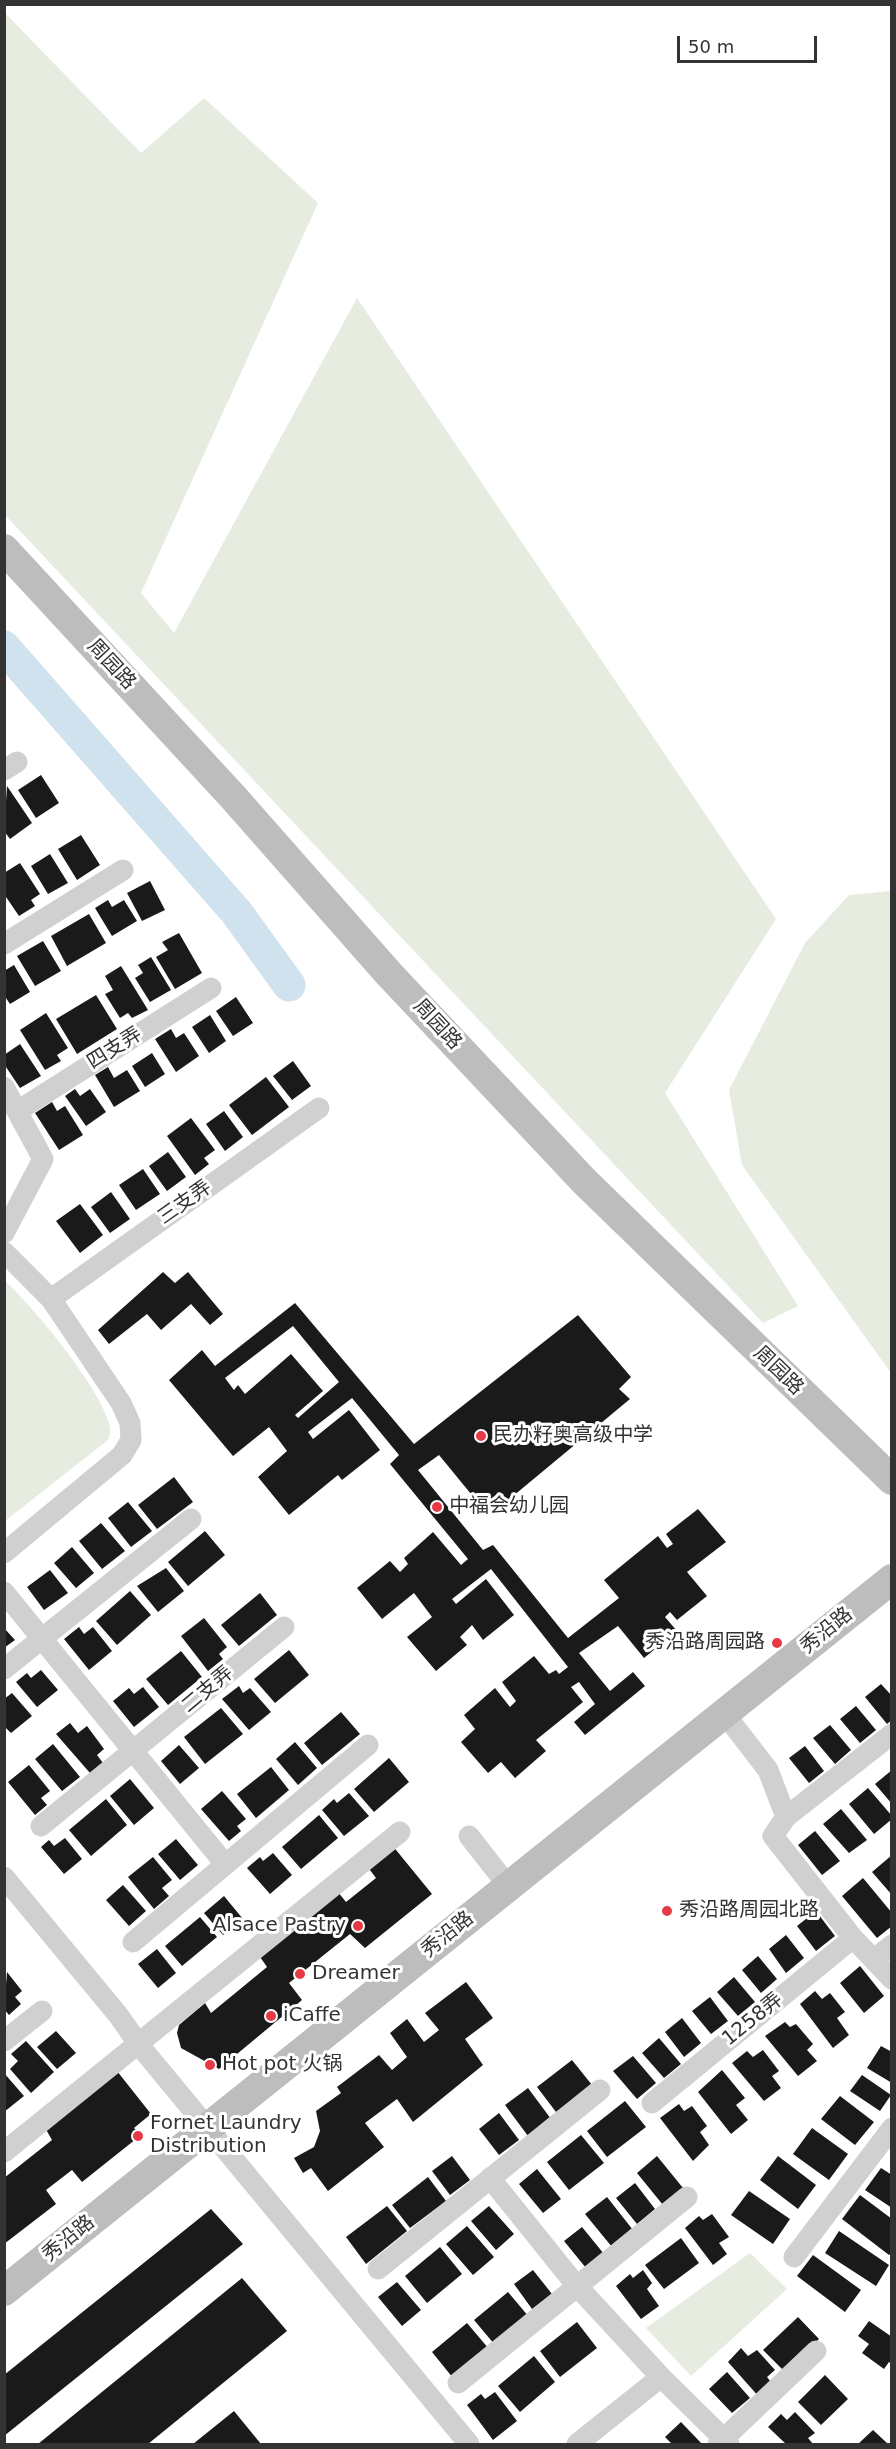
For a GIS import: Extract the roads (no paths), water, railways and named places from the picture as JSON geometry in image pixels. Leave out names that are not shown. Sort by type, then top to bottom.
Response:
[{"type":"street","name":"周园路","points":[[4,549],[232,797],[389,974],[585,1182],[891,1480]]},
{"type":"street","points":[[4,944],[123,870]]},
{"type":"street","name":"四支弄","points":[[19,1110],[211,988]]},
{"type":"street","points":[[4,1087],[19,1110],[43,1159],[4,1233]]},
{"type":"street","name":"三支弄","points":[[51,1299],[319,1108]]},
{"type":"street","points":[[4,1252],[51,1299],[121,1403],[130,1424],[131,1440],[122,1455],[4,1552]]},
{"type":"street","points":[[4,1669],[191,1519]]},
{"type":"street","name":"秀沿路","points":[[4,2291],[891,1579]]},
{"type":"street","points":[[4,1592],[225,1864]]},
{"type":"street","name":"二支弄","points":[[41,1826],[284,1627]]},
{"type":"street","points":[[724,1713],[768,1770],[786,1817]]},
{"type":"street","points":[[891,1734],[786,1817],[773,1836],[853,1938],[891,1979]]},
{"type":"street","points":[[133,1942],[368,1745]]},
{"type":"street","points":[[4,2152],[400,1832]]},
{"type":"street","points":[[469,1836],[509,1887]]},
{"type":"street","points":[[4,1877],[119,2016],[139,2045],[209,2127],[469,2445]]},
{"type":"street","name":"1258弄","points":[[652,2103],[853,1938]]},
{"type":"street","points":[[874,1959],[891,1945]]},
{"type":"street","points":[[4,2041],[42,2011]]},
{"type":"street","points":[[378,2269],[600,2090]]},
{"type":"street","points":[[794,2257],[891,2128]]},
{"type":"street","points":[[490,2178],[576,2285],[724,2443],[816,2351]]},
{"type":"street","points":[[458,2383],[687,2197]]},
{"type":"street","points":[[577,2445],[661,2377]]},
{"type":"waterway","points":[[4,647],[237,913],[289,985]]},
{"type":"place","name":"民办籽奥高级中学","points":[[481,1436]]},
{"type":"place","name":"中福会幼儿园","points":[[437,1507]]},
{"type":"place","name":"秀沿路周园路","points":[[777,1643]]},
{"type":"place","name":"秀沿路周园北路","points":[[667,1911]]},
{"type":"place","name":"Alsace Pastry","points":[[358,1926]]},
{"type":"place","name":"Dreamer","points":[[300,1974]]},
{"type":"place","name":"iCaffe","points":[[271,2016]]},
{"type":"place","name":"Hot pot 火锅","points":[[210,2065]]},
{"type":"place","name":"Fornet Laundry Distribution","points":[[138,2136]]}]
